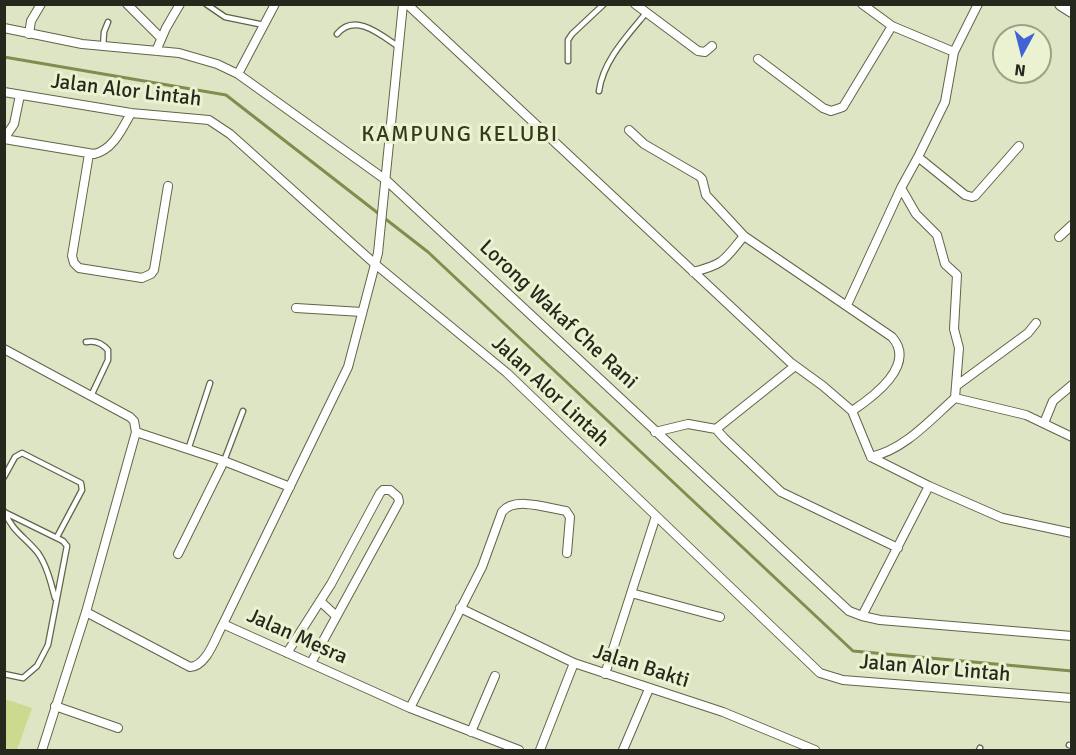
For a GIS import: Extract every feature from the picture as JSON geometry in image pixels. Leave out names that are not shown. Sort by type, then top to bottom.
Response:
[{"type":"street","points":[[29,34],[31,21],[41,4]]},
{"type":"street","points":[[127,4],[161,38]]},
{"type":"street","points":[[156,51],[180,4]]},
{"type":"street","points":[[238,74],[275,4]]},
{"type":"street","points":[[223,624],[344,378],[378,253],[405,4]]},
{"type":"street","points":[[405,4],[795,366],[852,411],[871,457],[929,486],[1002,518],[1071,533]]},
{"type":"street","points":[[635,4],[700,53],[712,46]]},
{"type":"street","points":[[862,4],[892,26],[954,52]]},
{"type":"street","points":[[847,305],[945,102],[954,52],[978,4]]},
{"type":"street","points":[[1061,4],[1071,11]]},
{"type":"street","points":[[758,59],[823,108],[835,111],[843,107],[892,26]]},
{"type":"street","name":"Lorong Wakaf Che Rani","points":[[4,28],[103,47],[179,53],[217,63],[238,74],[386,180],[849,610],[880,620],[1071,636]]},
{"type":"street","name":"Jalan Alor Lintah","points":[[4,92],[131,113],[209,120],[230,134],[375,264],[507,373],[820,673],[830,677],[1071,698]]},
{"type":"street","points":[[20,95],[14,124],[4,139],[100,153],[118,135],[131,113]]},
{"type":"street","points":[[629,130],[644,144],[699,176],[706,195],[744,236],[847,305],[897,342],[900,350],[898,361],[886,384],[852,411]]},
{"type":"street","points":[[918,157],[965,195],[972,197],[978,194],[1019,146]]},
{"type":"street","points":[[88,153],[72,256],[79,268],[142,278],[151,274],[154,270],[168,186]]},
{"type":"street","points":[[871,457],[884,454],[902,444],[955,398],[959,348],[954,329],[957,274],[945,264],[938,236],[916,214],[902,188]]},
{"type":"street","points":[[1059,237],[1071,225]]},
{"type":"street","points":[[693,272],[714,267],[722,262],[744,236]]},
{"type":"street","points":[[296,308],[362,312]]},
{"type":"street","points":[[956,386],[1028,333],[1036,323]]},
{"type":"street","points":[[4,349],[130,417],[134,421],[136,432],[86,612],[42,750]]},
{"type":"street","points":[[716,429],[795,366]]},
{"type":"street","points":[[1044,423],[1053,401],[1071,385]]},
{"type":"street","points":[[955,398],[1018,412],[1071,437]]},
{"type":"street","points":[[655,432],[688,424],[716,429],[781,492],[898,549]]},
{"type":"street","points":[[136,432],[224,461],[290,487]]},
{"type":"street","points":[[178,554],[224,461]]},
{"type":"street","points":[[862,616],[929,486]]},
{"type":"street","points":[[287,653],[320,602],[380,492],[390,490],[395,493],[399,502],[335,615],[311,663]]},
{"type":"street","points":[[410,708],[482,567],[502,512],[510,504],[517,503],[566,511],[570,517],[567,553]]},
{"type":"street","points":[[605,674],[656,516]]},
{"type":"street","points":[[631,594],[720,616]]},
{"type":"street","points":[[320,602],[335,615]]},
{"type":"street","name":"Jalan Bakti","points":[[460,608],[574,663],[723,712],[815,750]]},
{"type":"street","name":"Jalan Mesra","points":[[86,612],[190,667],[197,667],[203,661],[223,624],[410,708],[519,750]]},
{"type":"street","points":[[540,750],[574,663]]},
{"type":"street","points":[[471,732],[495,676]]},
{"type":"street","points":[[623,750],[649,689]]},
{"type":"street","points":[[55,706],[118,728]]},
{"type":"lane","points":[[206,4],[225,17],[264,25]]},
{"type":"lane","points":[[568,61],[568,40],[604,4]]},
{"type":"lane","points":[[599,91],[601,80],[610,62],[646,13]]},
{"type":"lane","points":[[103,47],[108,22]]},
{"type":"lane","points":[[337,34],[346,25],[355,23],[399,46]]},
{"type":"lane","points":[[86,342],[102,344],[108,350],[108,360],[91,396]]},
{"type":"lane","points":[[188,450],[210,383]]},
{"type":"lane","points":[[224,461],[243,411]]},
{"type":"lane","points":[[4,477],[15,457],[22,453],[81,483],[82,490],[57,537]]},
{"type":"lane","points":[[4,674],[23,678],[37,666],[48,645],[67,546],[57,537],[5,512]]},
{"type":"lane","points":[[5,512],[9,524],[38,553],[46,567],[56,601]]},
{"type":"green space","points":[[5,699],[32,708],[17,750],[5,750]]},
{"type":"waterway","points":[[4,57],[226,95],[428,252],[853,651],[1072,671]]},
{"type":"district","name":"KAMPUNG KELUBI","points":[[460,135]]}]
